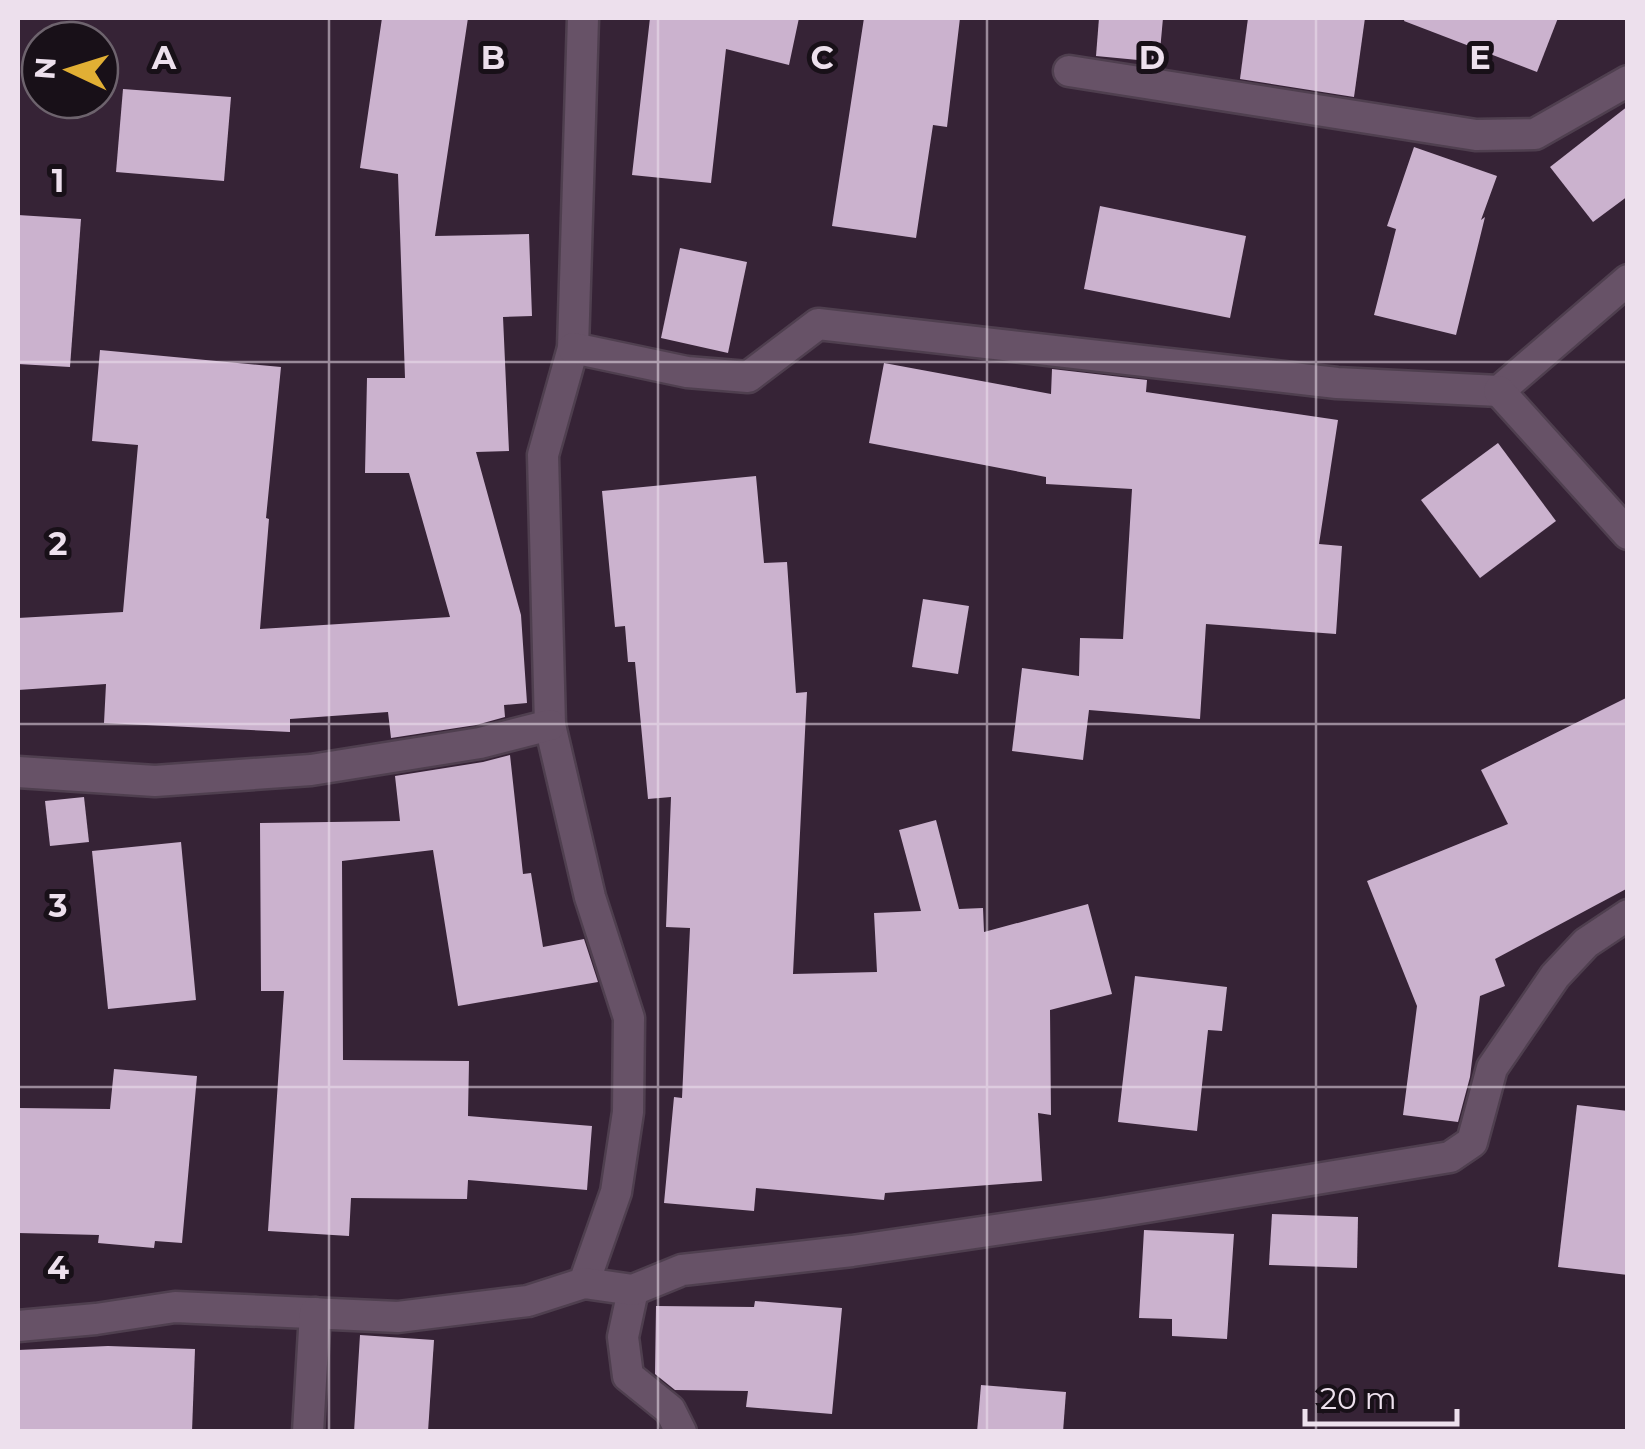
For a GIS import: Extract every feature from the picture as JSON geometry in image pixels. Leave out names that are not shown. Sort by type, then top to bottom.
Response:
[{"type":"street","points":[[584,18],[573,348],[543,455],[550,725],[590,897],[629,1018],[628,1112],[616,1192],[584,1283]]},
{"type":"street","points":[[1070,71],[1476,136],[1535,134],[1628,81]]},
{"type":"street","points":[[573,348],[687,372],[748,377],[818,324],[1337,382],[1499,390],[1628,280]]},
{"type":"street","points":[[1499,390],[1628,534]]},
{"type":"street","points":[[18,772],[155,781],[312,770],[480,742],[550,725]]},
{"type":"street","points":[[18,1326],[176,1308],[398,1317],[528,1301],[584,1283],[632,1290],[682,1270],[852,1252],[1450,1157],[1472,1142],[1492,1068],[1554,976],[1586,943],[1628,915]]},
{"type":"street","points":[[632,1290],[624,1337],[628,1376],[670,1410],[682,1432]]},
{"type":"street","points":[[308,1432],[315,1313]]},
{"type":"building","points":[[382,18],[468,18],[435,236],[529,234],[532,316],[503,317],[509,451],[476,452],[521,615],[527,703],[504,705],[505,717],[476,725],[391,738],[388,712],[290,719],[290,732],[104,723],[106,684],[18,690],[18,618],[123,612],[138,445],[92,441],[100,350],[281,367],[260,629],[450,617],[409,473],[365,473],[367,378],[405,378],[398,174],[360,168]]},
{"type":"building","points":[[650,18],[799,18],[789,65],[726,49],[711,183],[632,175]]},
{"type":"building","points":[[864,18],[960,18],[947,127],[933,125],[916,238],[832,226]]},
{"type":"building","points":[[1099,18],[1163,18],[1159,62],[1096,56]]},
{"type":"building","points":[[1248,18],[1365,18],[1354,97],[1240,79]]},
{"type":"building","points":[[1558,18],[1537,72],[1404,21]]},
{"type":"building","points":[[123,89],[231,97],[224,181],[116,172]]},
{"type":"building","points":[[1628,106],[1628,196],[1593,222],[1550,167]]},
{"type":"building","points":[[1414,147],[1497,176],[1481,220],[1485,217],[1456,335],[1374,315],[1396,229],[1387,226]]},
{"type":"building","points":[[1100,206],[1246,236],[1230,318],[1084,289]]},
{"type":"building","points":[[18,215],[81,219],[70,367],[18,364]]},
{"type":"building","points":[[680,248],[747,262],[728,353],[661,338]]},
{"type":"building","points":[[884,363],[1051,394],[1052,369],[1147,380],[1146,392],[1338,420],[1319,544],[1342,546],[1336,634],[1206,624],[1200,719],[1089,710],[1083,760],[1012,751],[1022,668],[1079,676],[1080,638],[1123,639],[1132,489],[1046,484],[1046,477],[869,443]]},
{"type":"building","points":[[1498,443],[1556,521],[1480,578],[1421,500]]},
{"type":"building","points":[[756,476],[764,563],[787,562],[796,693],[807,692],[793,974],[877,972],[874,913],[921,911],[899,830],[936,820],[959,909],[983,908],[984,932],[1088,904],[1112,994],[1050,1010],[1051,1115],[1038,1113],[1042,1181],[885,1193],[884,1200],[756,1188],[754,1211],[664,1203],[674,1097],[682,1098],[690,928],[666,927],[671,797],[648,799],[635,662],[628,662],[625,626],[615,627],[602,491]]},
{"type":"building","points":[[923,599],[969,606],[958,674],[912,667]]},
{"type":"building","points":[[1628,697],[1628,888],[1495,959],[1505,986],[1480,996],[1470,1077],[1458,1122],[1403,1115],[1417,1006],[1367,881],[1508,824],[1481,770]]},
{"type":"building","points":[[510,755],[523,874],[531,873],[543,947],[584,939],[598,982],[458,1006],[433,850],[342,861],[343,1060],[469,1061],[468,1116],[592,1126],[587,1190],[468,1180],[467,1199],[351,1198],[349,1236],[268,1231],[284,991],[261,991],[260,823],[400,821],[395,776]]},
{"type":"building","points":[[84,797],[89,842],[50,846],[45,801]]},
{"type":"building","points":[[181,842],[196,1000],[108,1009],[92,851]]},
{"type":"building","points":[[1135,976],[1227,987],[1222,1031],[1208,1030],[1197,1131],[1118,1122]]},
{"type":"building","points":[[114,1069],[197,1076],[182,1243],[155,1241],[154,1248],[98,1243],[99,1235],[18,1233],[18,1108],[110,1109]]},
{"type":"building","points":[[1577,1105],[1628,1111],[1628,1275],[1558,1267]]},
{"type":"building","points":[[1272,1214],[1358,1217],[1357,1268],[1269,1265]]},
{"type":"building","points":[[1144,1230],[1234,1234],[1227,1339],[1172,1336],[1172,1319],[1139,1318]]},
{"type":"building","points":[[755,1301],[842,1308],[832,1414],[746,1407],[748,1391],[675,1390],[655,1374],[656,1306],[754,1307]]},
{"type":"building","points":[[360,1335],[434,1340],[428,1432],[354,1432]]},
{"type":"building","points":[[108,1346],[195,1349],[192,1432],[18,1432],[18,1350]]},
{"type":"building","points":[[981,1385],[1066,1392],[1063,1432],[977,1432]]}]
